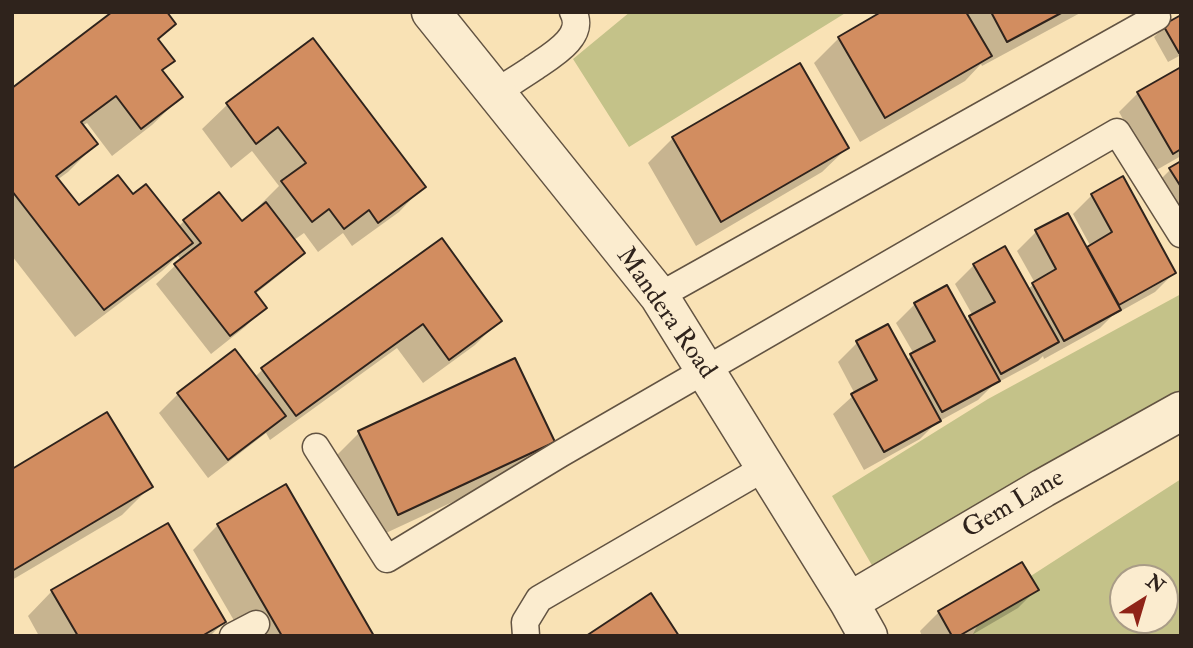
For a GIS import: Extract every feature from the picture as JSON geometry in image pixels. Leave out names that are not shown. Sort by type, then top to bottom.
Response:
[{"type":"street","name":"Mandera Road","points":[[431,12],[659,296],[869,636]]},
{"type":"street","name":"Gem Lane","points":[[849,602],[1181,411]]},
{"type":"lane","points":[[495,93],[562,49],[575,32],[577,19],[573,12]]},
{"type":"lane","points":[[659,296],[1157,16]]},
{"type":"lane","points":[[316,447],[387,559],[560,454],[1117,132],[1181,234]]},
{"type":"lane","points":[[526,636],[525,622],[539,598],[766,467]]},
{"type":"shaded area","points":[[630,12],[847,12],[629,147],[573,59]]},
{"type":"shaded area","points":[[1181,294],[1181,404],[877,574],[832,496],[988,399]]},
{"type":"shaded area","points":[[1181,479],[1181,636],[972,636],[989,603]]},
{"type":"building","points":[[112,12],[167,12],[176,24],[158,39],[175,61],[162,70],[183,97],[141,129],[116,96],[81,122],[98,144],[56,176],[79,205],[118,175],[133,194],[146,184],[193,243],[104,310],[12,191],[12,88]]},
{"type":"building","points":[[881,12],[966,12],[992,56],[885,118],[838,37]]},
{"type":"building","points":[[991,12],[1063,12],[1007,42]]},
{"type":"building","points":[[1181,15],[1181,52],[1179,53],[1163,25]]},
{"type":"building","points":[[313,38],[426,187],[378,223],[369,210],[344,229],[329,209],[312,222],[281,181],[306,163],[278,127],[256,144],[226,103]]},
{"type":"building","points":[[800,63],[849,148],[721,222],[672,137]]},
{"type":"building","points":[[1181,67],[1181,149],[1173,154],[1137,92]]},
{"type":"building","points":[[1181,161],[1181,187],[1169,168]]},
{"type":"building","points":[[1123,176],[1176,273],[1119,305],[1087,247],[1112,232],[1091,194]]},
{"type":"building","points":[[219,192],[242,221],[266,202],[305,253],[255,292],[267,308],[230,336],[174,264],[201,243],[183,220]]},
{"type":"building","points":[[1068,213],[1121,310],[1064,341],[1032,283],[1056,269],[1035,230]]},
{"type":"building","points":[[442,238],[502,321],[449,360],[423,324],[296,416],[261,368]]},
{"type":"building","points":[[1005,246],[1059,342],[1001,374],[969,316],[995,302],[973,264]]},
{"type":"building","points":[[947,285],[1000,381],[942,412],[910,354],[935,341],[914,303]]},
{"type":"building","points":[[888,324],[941,421],[884,452],[851,394],[877,380],[856,341]]},
{"type":"building","points":[[235,349],[286,416],[228,460],[177,393]]},
{"type":"building","points":[[515,358],[555,442],[398,515],[358,431]]},
{"type":"building","points":[[107,412],[153,487],[12,571],[12,469]]},
{"type":"building","points":[[286,484],[374,636],[282,636],[217,524]]},
{"type":"building","points":[[168,523],[226,622],[202,636],[78,636],[51,590]]},
{"type":"building","points":[[1022,562],[1039,590],[959,636],[952,636],[938,611]]},
{"type":"building","points":[[651,593],[679,636],[586,636]]}]
